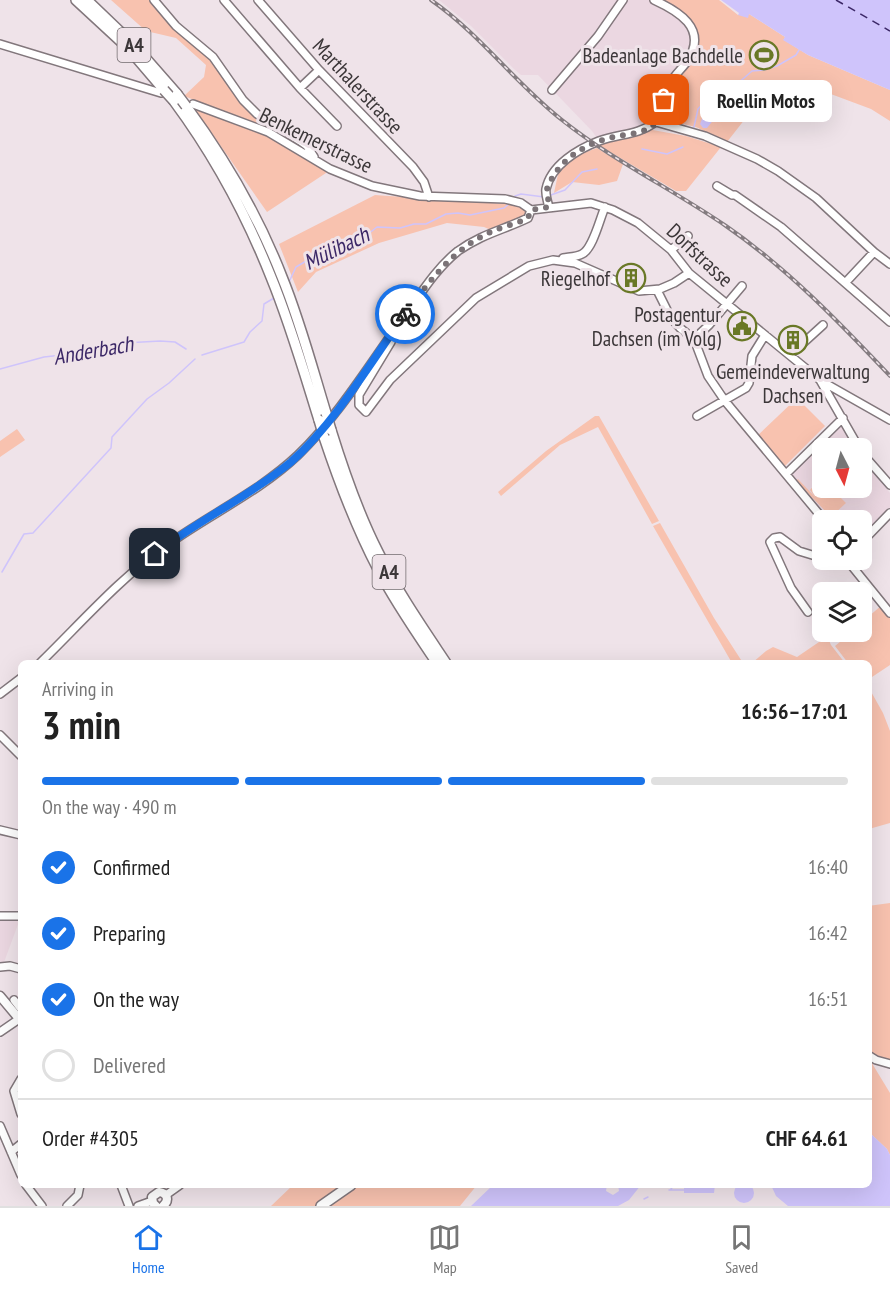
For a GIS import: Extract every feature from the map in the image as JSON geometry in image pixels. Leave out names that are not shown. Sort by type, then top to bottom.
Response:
[{"type":"highway","name":"A4","points":[[76,0],[129,50],[163,91],[190,105],[230,171],[257,221],[293,337],[322,416]]},
{"type":"highway","name":"A4","points":[[87,0],[138,50],[175,98],[269,257],[300,328],[322,416],[324,434],[350,508],[372,558],[434,660]]},
{"type":"highway","name":"A4","points":[[324,434],[376,548],[406,603],[444,660]]},
{"type":"highway","points":[[321,1206],[347,1188]]},
{"type":"highway","points":[[330,1206],[356,1188]]},
{"type":"main road","points":[[0,996],[18,1018]]},
{"type":"main road","points":[[154,1204],[153,1196],[158,1191],[167,1200],[163,1206]]},
{"type":"street","points":[[154,0],[176,26],[213,57],[243,100],[257,114],[307,146],[315,160]]},
{"type":"street","points":[[224,0],[300,88],[337,126]]},
{"type":"street","name":"Marthalerstrasse","points":[[258,0],[319,70],[413,167],[424,182],[429,197]]},
{"type":"street","points":[[552,90],[598,36],[623,0]]},
{"type":"street","points":[[549,204],[546,191],[559,167],[572,155],[599,141],[640,132],[656,122],[669,85],[690,57],[694,43],[690,24],[677,11],[654,0]]},
{"type":"street","points":[[0,44],[163,91]]},
{"type":"street","points":[[300,88],[319,70]]},
{"type":"street","name":"Benkemerstrasse","points":[[190,105],[268,132],[336,171],[372,186],[429,197],[504,199],[521,203],[531,210]]},
{"type":"street","points":[[656,122],[688,131],[757,159],[803,188],[890,264]]},
{"type":"street","points":[[717,186],[735,195],[781,227],[890,322]]},
{"type":"street","name":"Dorfstrasse","points":[[531,210],[549,204],[586,203],[605,207],[638,223],[671,250],[689,273],[820,380],[854,438]]},
{"type":"street","points":[[562,261],[563,258],[582,255],[587,251],[605,207]]},
{"type":"street","points":[[43,660],[144,563],[166,546],[260,485],[324,434],[392,332],[435,275],[456,253],[493,231],[528,218],[531,210]]},
{"type":"street","points":[[671,250],[688,236]]},
{"type":"street","points":[[846,282],[874,252]]},
{"type":"street","points":[[392,332],[392,341],[359,395],[360,405],[366,412],[390,380],[476,297],[529,266],[546,261],[575,263],[636,291],[657,290],[689,273]]},
{"type":"street","points":[[694,339],[742,286]]},
{"type":"street","points":[[657,290],[671,318],[694,339],[708,376],[725,401],[816,510]]},
{"type":"street","points":[[790,355],[823,326]]},
{"type":"street","points":[[697,416],[741,392],[748,385],[752,356],[765,335]]},
{"type":"street","points":[[820,380],[890,420]]},
{"type":"street","points":[[786,474],[843,418]]},
{"type":"street","name":"Dorfstrasse","points":[[872,464],[890,485]]},
{"type":"street","points":[[872,532],[890,513]]},
{"type":"street","points":[[808,612],[791,588],[770,547],[770,542],[780,537],[799,551],[812,555]]},
{"type":"street","points":[[856,570],[890,614]]},
{"type":"street","points":[[0,694],[18,680]]},
{"type":"street","points":[[0,735],[18,753]]},
{"type":"street","points":[[0,830],[18,834]]},
{"type":"street","points":[[0,916],[18,916]]},
{"type":"street","points":[[0,967],[18,968]]},
{"type":"street","points":[[14,1000],[18,1005]]},
{"type":"street","points":[[0,1032],[18,1021]]},
{"type":"street","points":[[872,1058],[890,1064]]},
{"type":"street","points":[[18,1084],[14,1091],[18,1104]]},
{"type":"street","points":[[0,1126],[18,1168]]},
{"type":"street","points":[[11,1152],[18,1146]]},
{"type":"street","points":[[28,1188],[42,1206]]},
{"type":"street","points":[[67,1206],[78,1195],[79,1188]]},
{"type":"street","points":[[122,1188],[129,1206]]},
{"type":"street","points":[[138,1206],[154,1204]]},
{"type":"shaded area","points":[[111,0],[149,0],[161,15],[209,58],[242,102],[267,128],[184,96],[204,77],[206,65],[176,38],[146,31]]},
{"type":"shaded area","points":[[439,0],[654,0],[690,24],[693,49],[672,79],[656,122],[599,141],[538,75],[521,75],[471,26]]},
{"type":"shaded area","points":[[654,0],[719,0],[738,15],[749,14],[808,55],[890,90],[890,121],[871,109],[812,87],[756,105],[727,142],[696,127],[665,120],[664,116],[669,111],[672,101],[669,98],[672,87],[690,65],[695,54],[690,24]]},
{"type":"shaded area","points":[[721,0],[890,0],[890,90],[808,55],[783,40],[785,37],[749,14],[748,18],[738,15],[739,13]]},
{"type":"shaded area","points":[[194,108],[277,140],[329,171],[267,212]]},
{"type":"shaded area","points":[[706,109],[718,109],[715,118],[707,128],[703,128],[700,124]]},
{"type":"shaded area","points":[[647,129],[686,136],[721,147],[686,191],[676,191],[595,143]]},
{"type":"shaded area","points":[[597,148],[623,164],[617,181],[599,185],[572,182],[554,193],[558,174],[575,156]]},
{"type":"shaded area","points":[[375,195],[523,206],[528,212],[526,217],[491,230],[484,227],[447,223],[379,243],[316,272],[298,292],[279,244]]},
{"type":"shaded area","points":[[797,398],[825,426],[783,468],[756,437]]},
{"type":"shaded area","points":[[595,416],[599,416],[659,521],[652,524],[598,427],[560,445],[501,496],[498,492],[546,451]]},
{"type":"shaded area","points":[[841,423],[849,438],[825,438]]},
{"type":"shaded area","points":[[17,429],[25,440],[0,457],[0,441]]},
{"type":"shaded area","points":[[812,451],[812,498],[872,498],[872,471],[890,493],[890,510],[872,529],[872,510],[817,510],[787,475]]},
{"type":"shaded area","points":[[798,479],[812,494],[812,497],[796,481]]},
{"type":"shaded area","points":[[813,498],[841,498],[846,503],[838,510],[824,510]]},
{"type":"shaded area","points":[[660,523],[714,618],[741,660],[730,660],[653,526]]},
{"type":"shaded area","points":[[882,605],[890,616],[890,665],[872,677],[872,660],[846,660],[835,646],[840,642],[872,642],[872,614]]},
{"type":"shaded area","points":[[819,642],[830,642],[843,660],[756,660],[773,647],[797,657]]},
{"type":"shaded area","points":[[872,693],[890,731],[890,823],[872,828]]},
{"type":"shaded area","points":[[890,903],[890,1060],[872,1054],[872,905]]},
{"type":"shaded area","points":[[0,919],[18,919],[3,965],[0,966]]},
{"type":"shaded area","points":[[872,1061],[890,1093],[890,1155],[872,1135]]},
{"type":"shaded area","points":[[872,1135],[890,1155],[890,1206],[788,1206],[776,1196],[772,1188],[872,1188]]},
{"type":"shaded area","points":[[290,1188],[475,1188],[460,1206],[271,1206]]},
{"type":"shaded area","points":[[490,1188],[606,1188],[606,1191],[613,1195],[619,1191],[618,1188],[639,1188],[629,1200],[618,1206],[471,1206]]},
{"type":"shaded area","points":[[684,1188],[715,1188],[714,1193],[684,1193]]},
{"type":"shaded area","points":[[736,1188],[753,1189],[753,1197],[748,1202],[740,1202],[735,1197]]},
{"type":"waterway","name":"Mülibach","points":[[694,127],[698,109],[706,100],[722,101],[728,92],[752,71],[777,66],[796,55],[799,50]]},
{"type":"waterway","points":[[717,109],[720,102]]},
{"type":"waterway","name":"Mülibach","points":[[642,149],[667,154],[683,147]]},
{"type":"waterway","name":"Mülibach","points":[[548,196],[565,190],[582,172],[597,169]]},
{"type":"waterway","name":"Mülibach","points":[[515,196],[521,194],[544,197]]},
{"type":"waterway","name":"Mülibach","points":[[289,282],[296,267],[318,254],[334,251],[341,242],[363,238],[377,227],[400,228],[414,224],[426,224],[446,214],[470,215],[504,208],[510,203]]},
{"type":"waterway","name":"Mülibach","points":[[202,355],[244,342],[250,332],[262,321],[264,304],[274,298]]},
{"type":"waterway","name":"Anderbach","points":[[0,369],[107,344],[160,341],[175,342],[186,349]]},
{"type":"waterway","name":"Mülibach","points":[[2,572],[24,534],[33,533],[111,448],[112,437],[147,399],[195,359]]},
{"type":"waterway","points":[[669,1190],[684,1190]]},
{"type":"waterway","points":[[644,1199],[648,1197]]},
{"type":"ferry route","points":[[836,0],[890,31]]},
{"type":"railway","points":[[431,0],[466,28],[545,106],[581,135],[726,226],[770,260],[832,316],[890,376]]},
{"type":"way so far","points":[[405,314],[445,263],[456,253],[493,231],[525,220],[531,215],[531,210],[549,207],[547,189],[564,160],[599,141],[647,129],[656,122],[664,100]]},
{"type":"place","name":"Badeanlage Bachdelle","points":[[764,55]]},
{"type":"place","name":"Roellin Motos","points":[[664,100]]},
{"type":"place","name":"Riegelhof","points":[[631,278]]},
{"type":"place","name":"Postagentur Dachsen (im Volg)","points":[[742,326]]},
{"type":"place","name":"Gemeindeverwaltung Dachsen","points":[[793,340]]},
{"type":"route","points":[[155,554],[291,462],[333,415],[405,314]]}]
